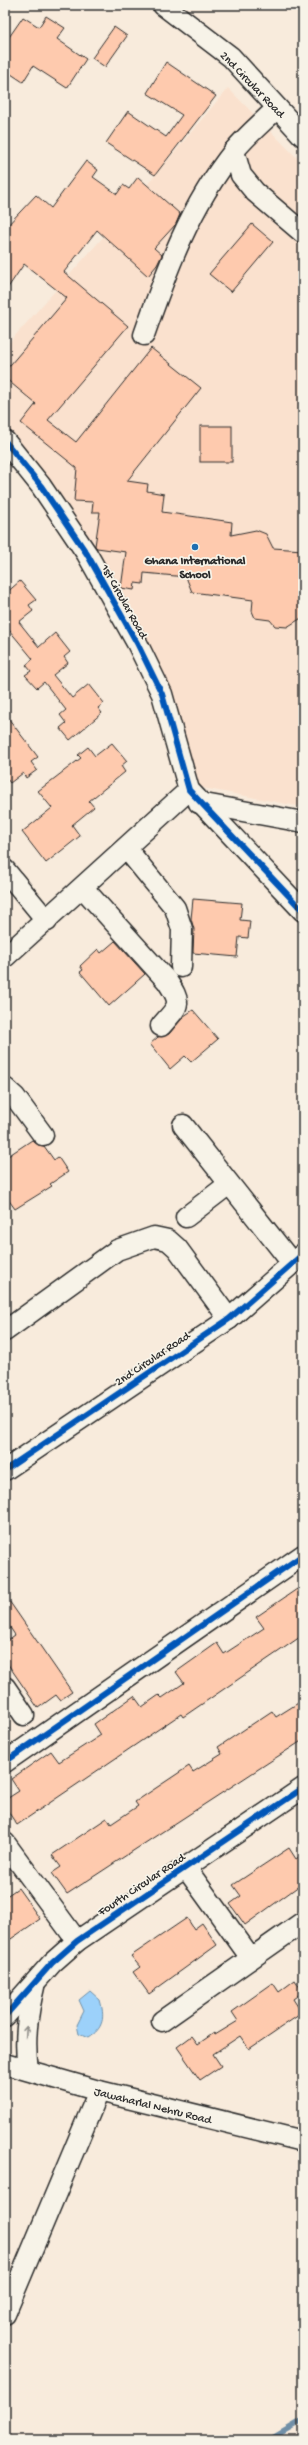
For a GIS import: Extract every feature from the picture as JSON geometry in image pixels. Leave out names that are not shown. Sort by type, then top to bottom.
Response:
[{"type":"street","name":"2nd Circular Road","points":[[163,5],[231,57],[303,136]]},
{"type":"street","points":[[144,334],[175,250],[203,196],[234,151],[277,108]]},
{"type":"street","points":[[234,151],[241,175],[255,192],[303,233]]},
{"type":"street","name":"1st Circular Road","points":[[5,441],[41,486],[86,554],[137,643],[162,694],[194,797]]},
{"type":"street","points":[[5,957],[47,921],[126,848],[194,797],[303,822]]},
{"type":"street","points":[[194,797],[303,911]]},
{"type":"street","points":[[126,848],[175,908],[182,930],[181,967]]},
{"type":"street","points":[[5,870],[47,921]]},
{"type":"street","points":[[83,888],[168,981],[178,997],[177,1008],[161,1026]]},
{"type":"street","points":[[5,1088],[15,1096],[44,1135]]},
{"type":"street","points":[[183,1125],[229,1184],[298,1258]]},
{"type":"street","points":[[186,1217],[229,1184]]},
{"type":"street","points":[[5,1331],[117,1250],[154,1237],[168,1240],[177,1248],[229,1319]]},
{"type":"street","name":"2nd Circular Road","points":[[5,1470],[229,1319],[298,1258]]},
{"type":"street","points":[[5,1762],[303,1555]]},
{"type":"street","points":[[5,1687],[24,1715]]},
{"type":"street","name":"Fourth Circular Road","points":[[5,2016],[52,1963],[77,1940],[303,1788]]},
{"type":"street","points":[[5,1843],[77,1940]]},
{"type":"street","points":[[186,1868],[251,1958]]},
{"type":"street","points":[[162,2021],[303,1922]]},
{"type":"street","name":"Fourth Circular Road","points":[[28,2070],[25,2044],[26,2016],[34,1985]]},
{"type":"street","name":"Jawaharlal Nehru Road","points":[[5,2064],[99,2092],[303,2141]]},
{"type":"street","points":[[5,2314],[99,2092]]},
{"type":"shaded area","name":"Ghana International School","points":[[228,88],[303,164],[303,807],[198,787],[150,646],[23,447],[5,429],[5,347],[106,234]]},
{"type":"water","points":[[90,1991],[100,2000],[103,2017],[100,2026],[88,2038],[79,2034],[77,2025],[84,2011],[79,2000]]},
{"type":"building","points":[[46,16],[65,28],[57,39],[86,59],[67,88],[33,66],[23,82],[5,70],[5,43],[23,17],[39,27]]},
{"type":"building","points":[[114,27],[127,36],[105,67],[92,58]]},
{"type":"building","points":[[166,62],[216,96],[155,175],[106,143],[128,111],[166,137],[182,115],[147,93]]},
{"type":"building","points":[[86,161],[98,170],[93,177],[117,194],[123,185],[129,189],[138,177],[180,214],[176,224],[154,248],[162,255],[157,265],[148,276],[97,230],[64,272],[128,326],[48,420],[76,442],[151,348],[201,388],[127,481],[148,484],[147,491],[164,494],[162,512],[232,522],[231,535],[256,530],[266,534],[273,548],[303,550],[303,617],[287,627],[275,626],[270,620],[255,618],[252,611],[253,600],[192,592],[186,577],[144,573],[143,584],[135,583],[134,590],[121,588],[126,552],[97,548],[95,546],[100,512],[92,512],[93,502],[74,501],[77,468],[21,423],[36,404],[5,378],[5,371],[67,298],[24,264],[5,292],[5,228],[36,195],[51,208]]},
{"type":"building","points":[[252,224],[273,242],[231,292],[209,274]]},
{"type":"building","points":[[200,426],[232,426],[232,462],[200,462]]},
{"type":"building","points":[[20,581],[36,600],[29,605],[33,611],[19,622],[39,647],[55,633],[70,652],[64,657],[68,663],[53,675],[72,698],[89,684],[104,703],[98,708],[102,713],[70,740],[60,728],[66,723],[60,715],[66,710],[44,682],[37,688],[25,675],[31,671],[26,665],[33,659],[9,630],[5,634],[5,594]]},
{"type":"building","points":[[5,714],[38,757],[31,762],[37,770],[26,778],[23,773],[10,783],[5,776]]},
{"type":"building","points":[[112,743],[127,761],[121,766],[125,772],[89,801],[94,807],[72,825],[80,836],[46,863],[22,832],[52,808],[38,791],[81,758],[78,755],[88,747],[95,756]]},
{"type":"building","points":[[193,899],[242,903],[240,920],[250,921],[248,938],[239,937],[237,957],[193,953],[194,929],[191,919]]},
{"type":"building","points":[[115,941],[145,974],[109,1006],[80,972],[83,970],[80,966],[98,949],[101,953]]},
{"type":"building","points":[[193,1010],[218,1039],[191,1062],[185,1056],[170,1069],[150,1044],[158,1037],[169,1034],[184,1016]]},
{"type":"building","points":[[32,1140],[38,1145],[44,1146],[54,1160],[58,1157],[68,1172],[50,1184],[52,1186],[15,1209],[5,1195],[5,1158]]},
{"type":"building","points":[[297,1589],[303,1598],[303,1635],[183,1717],[181,1714],[17,1825],[5,1807],[5,1800],[19,1791],[11,1779],[51,1751],[59,1762],[101,1735],[94,1724],[134,1696],[142,1707],[159,1695],[162,1698],[184,1683],[176,1672],[217,1643],[224,1654],[264,1628],[256,1617]]},
{"type":"building","points":[[5,1595],[72,1692],[60,1700],[56,1695],[38,1708],[5,1660],[5,1642],[15,1635],[5,1620]]},
{"type":"building","points":[[303,1700],[303,1740],[67,1894],[52,1873],[61,1867],[52,1855],[107,1818],[111,1824],[138,1806],[135,1802],[189,1766],[193,1772],[222,1754],[218,1747],[272,1711],[276,1717]]},
{"type":"building","points":[[289,1848],[296,1859],[303,1854],[303,1883],[245,1925],[230,1904],[241,1896],[233,1885]]},
{"type":"building","points":[[18,1888],[40,1919],[5,1943],[5,1897]]},
{"type":"building","points":[[187,1918],[194,1929],[202,1923],[217,1945],[149,1994],[133,1972],[140,1967],[131,1956]]},
{"type":"building","points":[[295,1980],[303,1992],[293,1999],[302,2013],[249,2049],[240,2036],[213,2054],[221,2066],[200,2080],[177,2047],[192,2036],[198,2044],[214,2033],[215,2035],[238,2021],[232,2012],[273,1983],[279,1992]]},
{"type":"waterway","points":[[269,2440],[303,2420]]},
{"type":"cycle path","points":[[5,441],[41,486],[87,554],[137,643],[162,694],[189,790],[303,911]]},
{"type":"cycle path","points":[[5,1470],[229,1319],[303,1254]]},
{"type":"cycle path","points":[[5,1762],[303,1555]]},
{"type":"cycle path","points":[[5,2016],[52,1963],[77,1941],[303,1788]]},
{"type":"place","name":"Ghana International School","points":[[195,547]]}]
